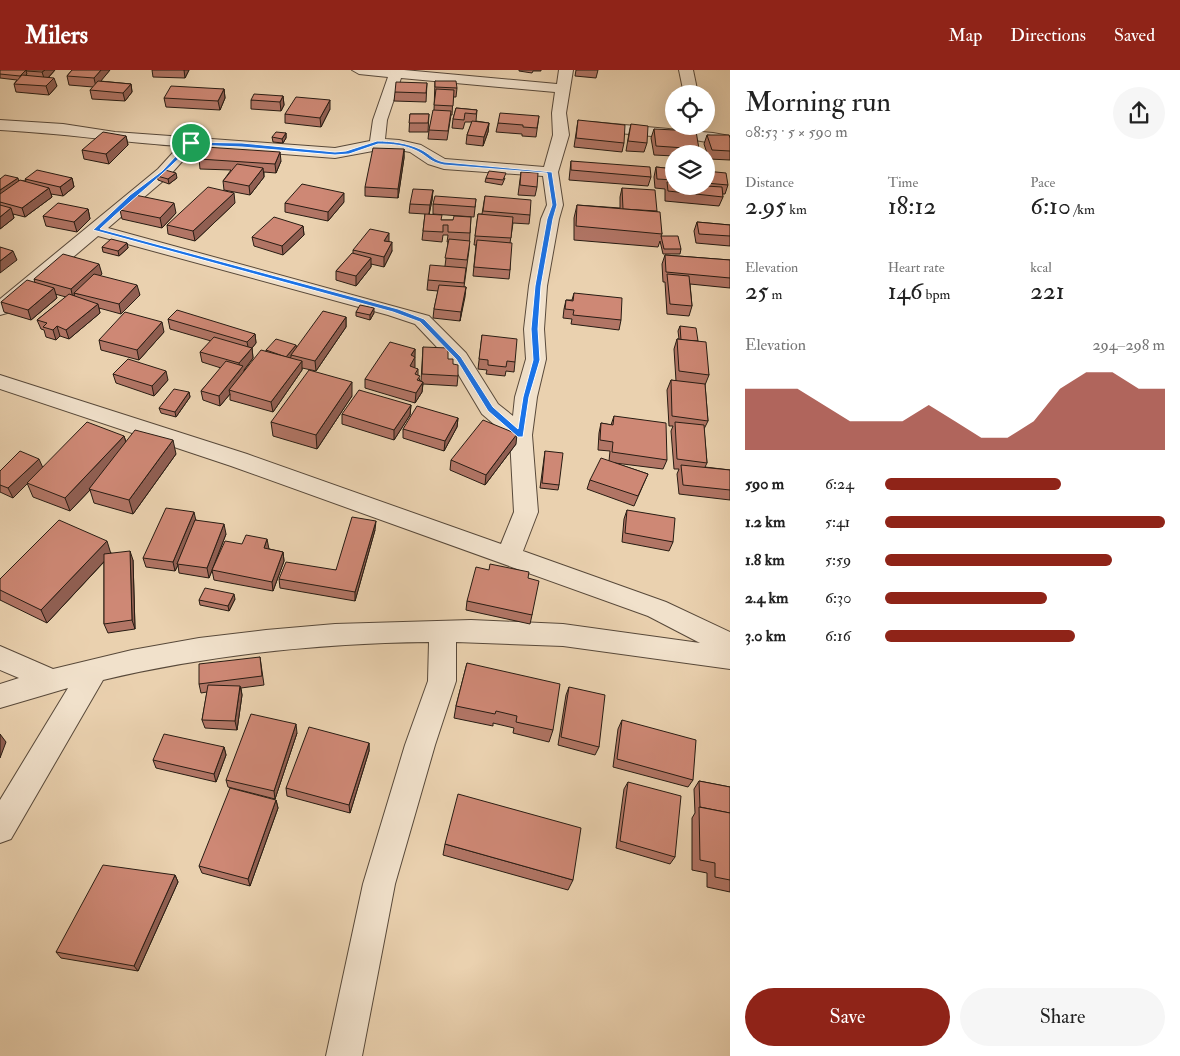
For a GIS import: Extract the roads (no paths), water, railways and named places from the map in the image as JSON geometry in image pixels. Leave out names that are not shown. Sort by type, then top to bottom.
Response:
[{"type":"street","points":[[359,70],[564,89]]},
{"type":"street","points":[[508,557],[526,512],[520,435],[526,397],[536,360],[534,329],[538,286],[554,205],[550,172],[561,135],[559,113],[566,70]]},
{"type":"street","points":[[686,70],[689,85]]},
{"type":"street","points":[[377,143],[387,72]]},
{"type":"street","points":[[560,122],[620,131],[665,134]]},
{"type":"street","points":[[1,126],[63,129],[191,143],[242,145],[335,154],[347,153],[377,143],[390,142],[421,151],[433,161],[444,164],[550,172]]},
{"type":"street","points":[[685,135],[722,139]]},
{"type":"street","points":[[0,309],[96,230],[132,196],[164,172],[191,143]]},
{"type":"street","points":[[96,230],[422,320],[459,358],[490,409],[520,435]]},
{"type":"street","points":[[0,382],[239,460],[657,609],[730,645]]},
{"type":"street","points":[[643,645],[657,609]]},
{"type":"street","points":[[0,696],[50,680],[258,640],[394,631],[540,633],[643,645],[730,658]]},
{"type":"street","points":[[344,1056],[379,884],[420,745],[442,681],[443,632]]},
{"type":"street","points":[[0,657],[50,680]]},
{"type":"street","points":[[0,828],[93,672]]}]
